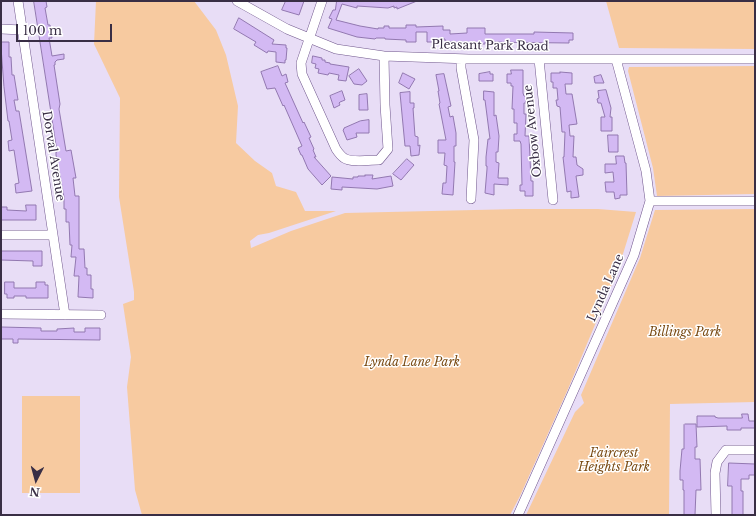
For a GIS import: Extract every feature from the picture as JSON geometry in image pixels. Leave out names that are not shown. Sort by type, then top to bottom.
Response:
[{"type":"street","name":"Dorval Avenue","points":[[18,1],[65,315]]},
{"type":"street","name":"Pleasant Park Road","points":[[237,1],[263,16],[336,49],[384,56],[461,59],[755,59]]},
{"type":"street","points":[[322,1],[302,63],[302,74],[336,149],[340,155],[346,159],[364,161],[379,160],[388,149],[384,56]]},
{"type":"street","points":[[1,30],[22,30]]},
{"type":"street","points":[[461,59],[461,68],[474,140],[470,199]]},
{"type":"street","name":"Oxbow Avenue","points":[[538,59],[553,200]]},
{"type":"street","name":"Lynda Lane","points":[[518,515],[634,255],[650,201],[646,171],[616,59]]},
{"type":"street","points":[[650,201],[755,200]]},
{"type":"street","points":[[1,235],[53,236]]},
{"type":"street","points":[[1,314],[101,315]]},
{"type":"street","points":[[716,515],[717,462],[726,450],[755,450]]},
{"type":"green space","name":"Lynda Lane Park","points":[[96,1],[194,1],[216,30],[226,55],[238,106],[236,143],[255,161],[272,173],[276,186],[296,192],[305,211],[336,211],[269,233],[258,235],[250,241],[251,248],[291,231],[345,213],[518,209],[598,209],[636,212],[618,270],[568,389],[510,515],[142,515],[135,490],[127,387],[131,357],[123,304],[134,300],[134,292],[119,197],[120,98],[94,44]]},
{"type":"green space","points":[[606,1],[755,1],[755,49],[619,48]]},
{"type":"green space","points":[[755,66],[755,194],[657,196],[653,168],[628,71],[629,67]]},
{"type":"green space","name":"Billings Park","points":[[755,209],[755,402],[670,404],[669,515],[526,515],[575,412],[584,403],[581,395],[640,258],[655,210]]},
{"type":"green space","points":[[22,396],[80,396],[80,493],[22,493]]},
{"type":"building","points":[[34,1],[46,1],[47,7],[45,8],[52,38],[49,38],[52,56],[64,54],[64,59],[57,60],[54,65],[60,104],[59,109],[66,151],[71,150],[76,178],[73,178],[75,196],[79,196],[79,249],[84,249],[85,268],[87,268],[87,275],[91,275],[91,289],[93,289],[93,298],[78,297],[79,276],[74,276],[76,257],[71,257],[72,245],[70,245],[69,222],[66,222],[66,209],[64,209],[64,197],[56,155],[57,152]]},
{"type":"building","points":[[286,1],[304,1],[299,15],[282,10]]},
{"type":"building","points":[[337,1],[417,1],[397,9],[397,7],[394,8],[394,6],[388,8],[357,6],[357,8],[342,4],[336,20],[378,29],[384,28],[384,26],[389,26],[389,28],[406,28],[406,25],[416,25],[416,27],[443,26],[443,30],[450,30],[450,34],[467,33],[467,28],[485,28],[485,34],[534,34],[534,32],[573,33],[573,40],[569,40],[569,43],[485,42],[485,44],[454,44],[454,42],[445,41],[445,39],[435,39],[435,42],[427,42],[427,32],[416,32],[416,42],[406,42],[406,40],[385,38],[375,39],[357,37],[328,28],[332,19],[329,18],[333,10],[335,10]]},
{"type":"building","points":[[239,18],[274,40],[272,44],[286,45],[285,63],[276,62],[276,52],[268,51],[267,53],[254,45],[256,42],[234,29]]},
{"type":"building","points":[[1,42],[9,42],[9,57],[11,57],[12,75],[14,75],[18,100],[14,100],[16,111],[19,111],[32,191],[16,193],[15,184],[19,183],[14,150],[9,151],[8,141],[12,140],[4,87]]},
{"type":"building","points":[[313,56],[322,58],[322,60],[325,60],[325,62],[330,64],[349,67],[346,81],[338,80],[339,75],[318,73],[319,69],[315,68],[316,64],[312,63]]},
{"type":"building","points":[[278,66],[282,76],[286,74],[288,82],[285,83],[311,137],[309,138],[314,149],[313,150],[316,157],[314,157],[331,176],[322,185],[308,169],[301,155],[298,148],[302,146],[275,88],[267,89],[261,72]]},
{"type":"building","points":[[359,69],[367,81],[362,85],[354,84],[349,76]]},
{"type":"building","points":[[511,70],[523,70],[523,93],[524,96],[526,96],[526,103],[524,103],[524,114],[526,114],[525,136],[529,136],[533,196],[525,196],[525,191],[520,191],[520,185],[522,185],[521,144],[520,141],[514,141],[514,134],[517,134],[517,123],[514,123],[514,109],[512,109],[513,86],[511,86],[511,83],[507,83],[507,74],[511,74]]},
{"type":"building","points":[[490,72],[490,74],[493,74],[493,81],[479,81],[479,74]]},
{"type":"building","points":[[403,73],[415,79],[409,89],[399,83]]},
{"type":"building","points":[[551,73],[572,73],[572,84],[565,84],[566,94],[572,94],[577,124],[569,125],[570,136],[574,136],[573,157],[576,157],[577,165],[583,169],[583,175],[576,176],[579,197],[571,198],[571,191],[567,192],[563,157],[565,132],[562,132],[560,107],[557,106],[557,88],[553,88],[553,82],[551,82]]},
{"type":"building","points":[[444,74],[451,106],[448,107],[450,117],[453,116],[456,133],[456,146],[454,146],[455,162],[453,195],[442,194],[443,183],[446,183],[447,166],[444,165],[445,153],[438,153],[438,140],[446,140],[439,104],[439,91],[436,75]]},
{"type":"building","points":[[601,75],[604,83],[595,83],[594,77]]},
{"type":"building","points":[[606,90],[611,108],[610,117],[612,117],[612,131],[601,131],[601,117],[605,117],[601,103],[598,103],[597,99],[599,98],[598,91]]},
{"type":"building","points":[[342,91],[345,100],[340,102],[340,105],[334,108],[330,96]]},
{"type":"building","points":[[484,91],[494,92],[494,116],[496,115],[499,136],[498,152],[496,152],[496,162],[499,163],[498,178],[508,178],[508,185],[494,184],[494,195],[485,193],[487,169],[486,157],[488,139],[490,139]]},
{"type":"building","points":[[410,92],[410,103],[414,103],[415,136],[418,137],[418,146],[420,145],[419,155],[411,156],[410,146],[405,146],[400,93]]},
{"type":"building","points":[[367,94],[368,110],[359,110],[359,95]]},
{"type":"building","points":[[369,120],[369,133],[356,133],[357,137],[347,140],[343,130],[344,128],[360,121]]},
{"type":"building","points":[[608,135],[618,135],[618,152],[609,152]]},
{"type":"building","points":[[616,156],[624,156],[626,163],[627,195],[620,195],[620,198],[615,199],[614,192],[606,192],[605,182],[614,182],[613,172],[605,173],[605,164],[616,164]]},
{"type":"building","points":[[407,159],[414,165],[401,180],[393,174]]},
{"type":"building","points":[[373,175],[372,179],[391,176],[393,186],[377,189],[342,187],[342,190],[331,189],[332,177],[353,179],[353,177]]},
{"type":"building","points":[[26,205],[36,205],[36,220],[1,220],[1,207],[7,207],[7,210],[26,211]]},
{"type":"building","points":[[1,251],[42,251],[42,266],[33,266],[33,261],[1,260]]},
{"type":"building","points":[[5,282],[14,282],[14,288],[36,288],[36,282],[45,282],[45,285],[48,285],[48,298],[26,298],[26,296],[14,296],[14,298],[7,298],[7,294],[5,294]]},
{"type":"building","points":[[1,327],[41,328],[41,331],[57,331],[57,329],[74,328],[74,332],[85,332],[85,328],[100,328],[100,340],[18,339],[18,343],[13,343],[13,339],[1,339]]},
{"type":"building","points":[[742,414],[748,414],[749,421],[755,421],[755,428],[727,430],[727,426],[697,427],[697,416],[742,418]]},
{"type":"building","points":[[685,424],[696,424],[697,447],[695,447],[695,459],[700,459],[701,490],[696,490],[695,515],[684,515],[683,480],[680,480],[682,449],[684,449]]},
{"type":"building","points":[[729,463],[755,464],[755,475],[749,475],[749,479],[741,479],[741,491],[743,491],[743,515],[732,515],[732,486],[728,486]]},
{"type":"park label","name":"Faircrest Heights Park","points":[[614,461]]}]
